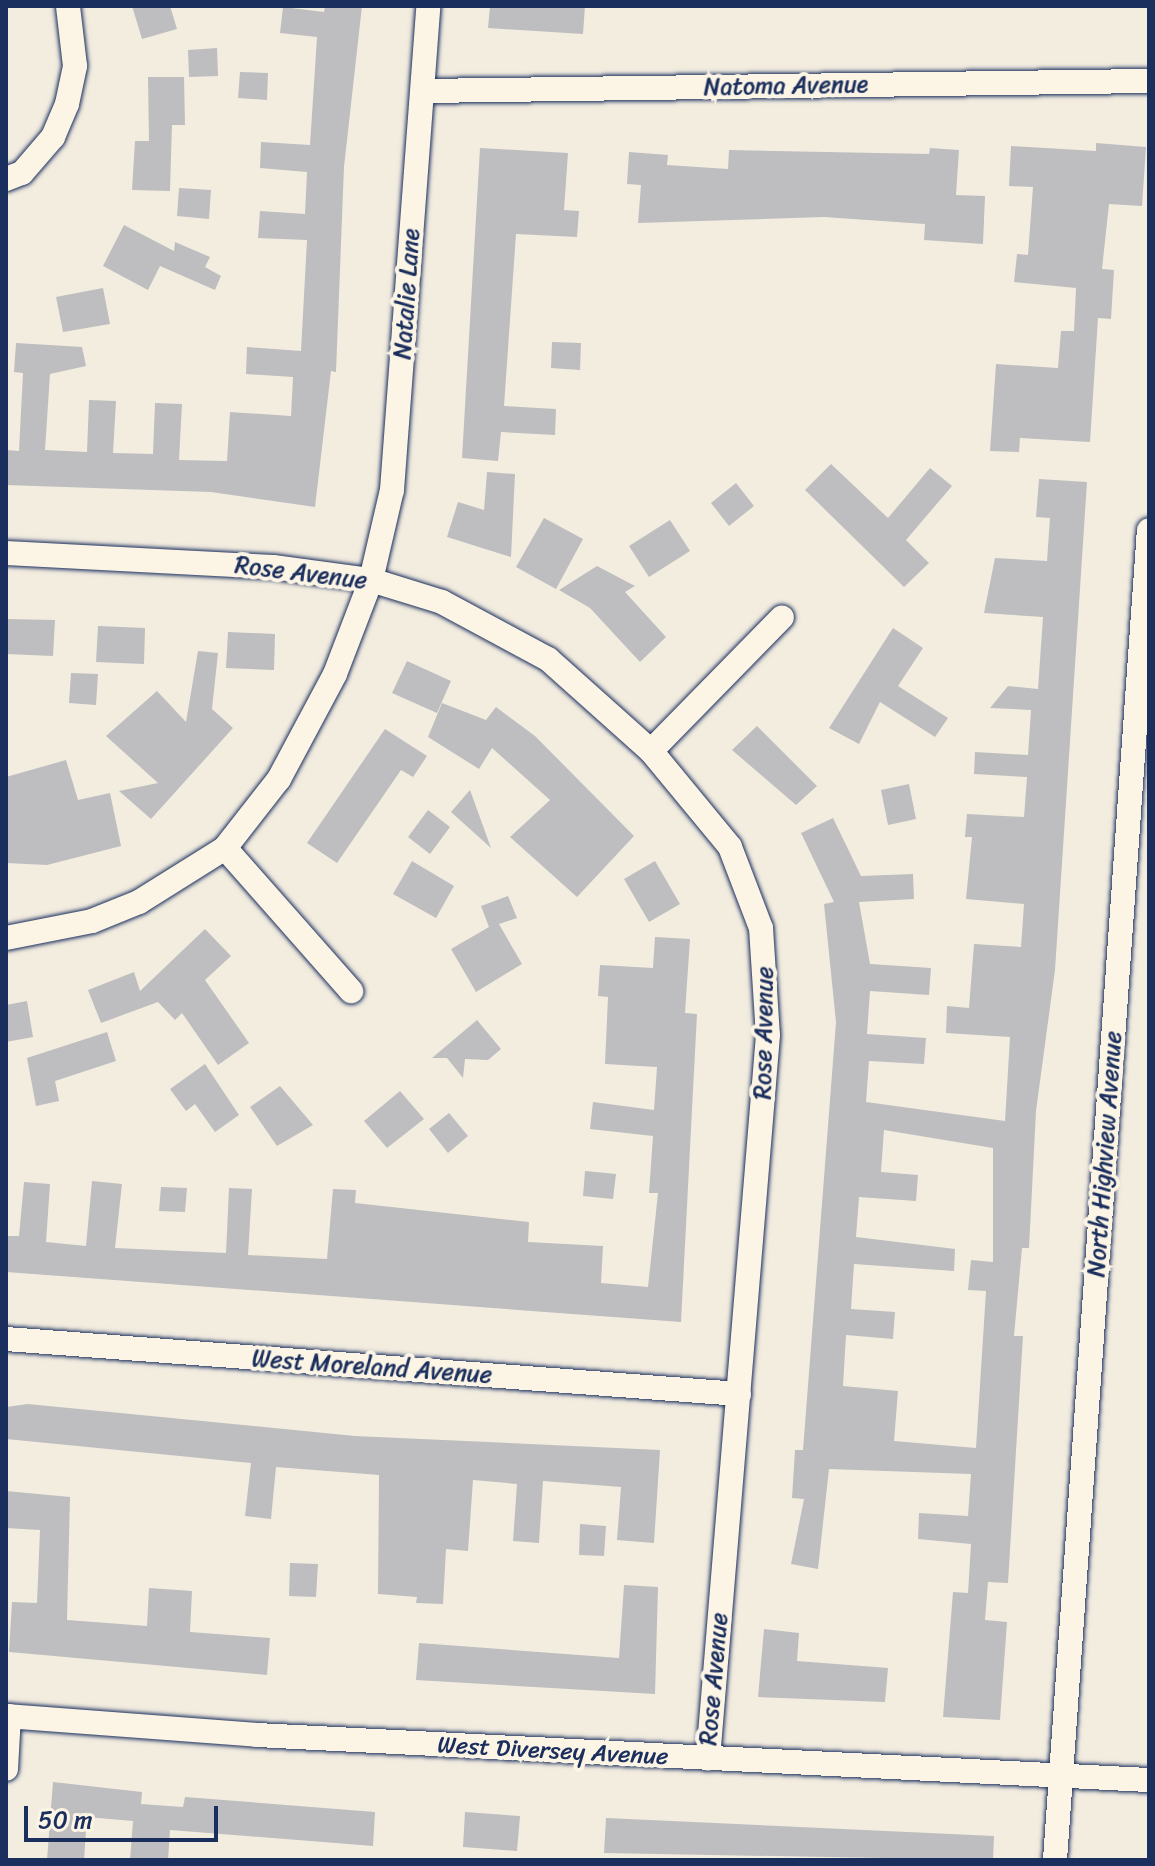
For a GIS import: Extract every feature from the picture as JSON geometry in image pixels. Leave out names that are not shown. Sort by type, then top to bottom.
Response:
[{"type":"street","points":[[6,179],[22,173],[53,137],[67,104],[75,66],[68,6]]},
{"type":"street","name":"Natalie Lane","points":[[225,848],[310,726],[371,580],[392,490],[428,6]]},
{"type":"street","name":"Natoma Avenue","points":[[423,91],[1149,81]]},
{"type":"street","name":"North Highview Avenue","points":[[1055,1860],[1149,530]]},
{"type":"street","name":"Rose Avenue","points":[[6,553],[257,566],[371,580],[502,631],[548,659],[651,751],[730,847],[757,915],[768,971],[739,1394],[708,1759]]},
{"type":"street","points":[[651,751],[782,617]]},
{"type":"street","points":[[6,938],[92,921],[139,902],[225,848],[351,991]]},
{"type":"street","name":"West Moreland Avenue","points":[[6,1339],[739,1394]]},
{"type":"street","points":[[6,1769],[8,1716]]},
{"type":"street","name":"West Diversey Avenue","points":[[8,1716],[708,1759],[1149,1780]]},
{"type":"building","points":[[132,6],[170,6],[177,29],[142,39]]},
{"type":"building","points":[[325,6],[362,6],[344,167],[336,372],[331,371],[315,507],[211,492],[6,485],[6,450],[19,451],[23,373],[14,372],[16,343],[82,347],[86,366],[50,374],[45,450],[87,452],[89,400],[116,401],[113,453],[153,454],[155,403],[182,404],[179,460],[227,461],[230,412],[291,416],[293,377],[246,374],[247,347],[301,351],[307,240],[258,238],[260,211],[305,214],[307,172],[260,168],[261,142],[310,145],[317,37],[280,33],[283,7],[324,12]]},
{"type":"building","points":[[490,6],[585,6],[583,34],[488,28]]},
{"type":"building","points":[[217,48],[218,76],[189,77],[188,50]]},
{"type":"building","points":[[240,72],[268,73],[267,100],[238,98]]},
{"type":"building","points":[[148,77],[184,77],[185,125],[172,125],[170,191],[132,190],[135,141],[149,141]]},
{"type":"building","points":[[1096,143],[1146,147],[1142,206],[1109,204],[1102,269],[1114,270],[1111,319],[1098,318],[1090,442],[1020,438],[1019,452],[990,451],[996,364],[1058,368],[1061,331],[1074,331],[1076,288],[1014,282],[1017,254],[1028,255],[1033,187],[1009,186],[1011,146],[1096,151]]},
{"type":"building","points":[[480,148],[568,153],[564,210],[579,211],[577,237],[516,234],[504,406],[556,409],[555,435],[501,432],[498,461],[462,458]]},
{"type":"building","points":[[930,148],[959,150],[956,195],[985,196],[983,244],[924,240],[925,224],[824,217],[638,223],[641,185],[627,184],[629,152],[668,155],[667,165],[728,169],[729,150],[929,154]]},
{"type":"building","points":[[179,188],[211,190],[209,219],[177,216]]},
{"type":"building","points":[[124,225],[174,251],[175,242],[210,257],[205,267],[221,276],[215,290],[160,266],[148,290],[103,266]]},
{"type":"building","points":[[103,288],[110,324],[63,332],[56,297]]},
{"type":"building","points":[[552,342],[581,343],[580,370],[551,368]]},
{"type":"building","points":[[831,464],[888,518],[930,468],[952,486],[906,540],[929,563],[904,587],[805,490]]},
{"type":"building","points":[[487,472],[515,474],[511,557],[447,537],[458,502],[484,510]]},
{"type":"building","points":[[1039,479],[1087,482],[1055,970],[1036,1111],[1029,1248],[1022,1248],[1014,1336],[1023,1336],[1008,1583],[988,1582],[985,1620],[1007,1622],[1000,1720],[943,1717],[953,1592],[968,1593],[971,1544],[918,1539],[919,1513],[968,1516],[971,1474],[829,1469],[818,1569],[791,1564],[804,1499],[792,1498],[795,1450],[803,1450],[836,1022],[824,904],[834,902],[801,833],[833,818],[861,876],[913,874],[914,899],[859,902],[870,964],[931,968],[929,995],[870,991],[867,1034],[926,1038],[924,1064],[869,1061],[866,1102],[1005,1121],[1010,1037],[946,1033],[947,1006],[969,1008],[974,944],[1021,947],[1024,904],[966,899],[972,837],[965,837],[967,814],[1024,817],[1027,777],[974,774],[975,752],[1028,755],[1031,710],[990,708],[1008,686],[1038,689],[1043,617],[984,613],[995,558],[1047,561],[1050,518],[1036,517]],"holes":[[[884,1130],[993,1148],[993,1262],[971,1260],[968,1290],[986,1291],[976,1448],[894,1441],[898,1391],[843,1386],[846,1335],[893,1339],[895,1312],[851,1309],[854,1264],[954,1271],[955,1249],[856,1237],[859,1197],[916,1201],[918,1175],[881,1172]]]},
{"type":"building","points":[[736,483],[754,506],[729,526],[711,503]]},
{"type":"building","points":[[544,518],[583,539],[556,589],[516,567]]},
{"type":"building","points":[[670,520],[690,551],[649,577],[629,546]]},
{"type":"building","points":[[597,566],[635,586],[625,592],[666,637],[640,662],[590,608],[559,590]]},
{"type":"building","points":[[7,619],[55,620],[53,656],[6,654]]},
{"type":"building","points":[[98,626],[145,628],[144,664],[96,662]]},
{"type":"building","points":[[893,628],[923,648],[898,686],[948,718],[935,737],[880,702],[859,744],[829,728]]},
{"type":"building","points":[[228,632],[275,634],[274,670],[226,668]]},
{"type":"building","points":[[198,651],[218,653],[212,709],[233,728],[151,819],[119,791],[158,783],[106,736],[157,691],[186,722]]},
{"type":"building","points":[[407,661],[451,681],[437,713],[392,693]]},
{"type":"building","points":[[71,673],[98,674],[96,705],[69,703]]},
{"type":"building","points":[[442,703],[486,720],[496,707],[535,736],[634,836],[577,897],[510,837],[550,800],[492,748],[479,769],[428,737]]},
{"type":"building","points":[[757,726],[817,786],[796,805],[732,750]]},
{"type":"building","points":[[385,729],[427,756],[413,777],[401,770],[337,863],[307,843]]},
{"type":"building","points":[[66,760],[78,800],[110,793],[121,846],[47,865],[6,863],[6,777]]},
{"type":"building","points":[[909,784],[916,819],[888,825],[881,790]]},
{"type":"building","points":[[470,790],[491,848],[451,812]]},
{"type":"building","points":[[428,810],[450,827],[430,854],[408,837]]},
{"type":"building","points":[[412,861],[454,886],[436,918],[393,894]]},
{"type":"building","points":[[655,861],[680,904],[649,922],[624,879]]},
{"type":"building","points":[[508,896],[517,918],[499,924],[522,964],[476,992],[451,949],[489,927],[481,906]]},
{"type":"building","points":[[205,929],[231,956],[205,980],[249,1043],[218,1065],[182,1013],[175,1020],[158,1002],[101,1023],[88,990],[134,972],[140,991]]},
{"type":"building","points":[[655,937],[690,939],[685,1013],[697,1014],[681,1322],[6,1272],[6,1236],[19,1236],[24,1182],[50,1184],[46,1242],[86,1246],[92,1181],[122,1184],[115,1248],[226,1253],[229,1188],[252,1189],[248,1255],[327,1259],[333,1189],[356,1190],[355,1203],[529,1222],[528,1242],[603,1246],[601,1283],[648,1287],[658,1193],[649,1193],[653,1136],[590,1129],[593,1102],[654,1110],[657,1067],[605,1064],[608,997],[598,996],[600,965],[653,968]]},
{"type":"building","points":[[27,1001],[33,1037],[6,1042],[6,1005]]},
{"type":"building","points":[[477,1020],[501,1049],[488,1060],[465,1059],[463,1078],[447,1058],[432,1058]]},
{"type":"building","points":[[107,1032],[116,1061],[55,1081],[59,1101],[36,1106],[27,1058]]},
{"type":"building","points":[[205,1064],[239,1115],[215,1132],[195,1104],[186,1111],[170,1089]]},
{"type":"building","points":[[280,1086],[313,1125],[277,1146],[250,1107]]},
{"type":"building","points":[[400,1091],[424,1119],[387,1148],[364,1121]]},
{"type":"building","points":[[449,1113],[468,1136],[448,1153],[429,1129]]},
{"type":"building","points":[[585,1171],[616,1174],[613,1199],[583,1196]]},
{"type":"building","points":[[161,1187],[187,1188],[185,1212],[159,1211]]},
{"type":"building","points":[[28,1404],[355,1436],[660,1450],[654,1543],[617,1540],[621,1487],[543,1481],[539,1543],[513,1541],[517,1484],[473,1480],[468,1551],[446,1549],[443,1604],[416,1603],[417,1597],[378,1594],[379,1475],[276,1467],[271,1519],[245,1516],[251,1463],[6,1439],[6,1407]]},
{"type":"building","points":[[6,1491],[70,1497],[67,1620],[147,1626],[149,1588],[192,1591],[190,1632],[270,1638],[267,1675],[9,1652],[12,1602],[37,1603],[40,1530],[6,1528]]},
{"type":"building","points":[[580,1524],[606,1526],[604,1556],[579,1555]]},
{"type":"building","points":[[290,1563],[318,1564],[316,1597],[289,1596]]},
{"type":"building","points":[[624,1585],[658,1587],[655,1694],[416,1680],[419,1643],[619,1658]]},
{"type":"building","points":[[764,1629],[799,1633],[797,1661],[888,1668],[885,1702],[758,1697]]},
{"type":"building","points":[[53,1782],[142,1792],[141,1804],[183,1807],[185,1797],[375,1812],[373,1846],[170,1830],[168,1860],[130,1860],[133,1821],[87,1817],[84,1860],[47,1860]]},
{"type":"building","points":[[465,1812],[520,1816],[517,1851],[463,1847]]},
{"type":"building","points":[[606,1818],[994,1836],[993,1860],[604,1853]]}]
